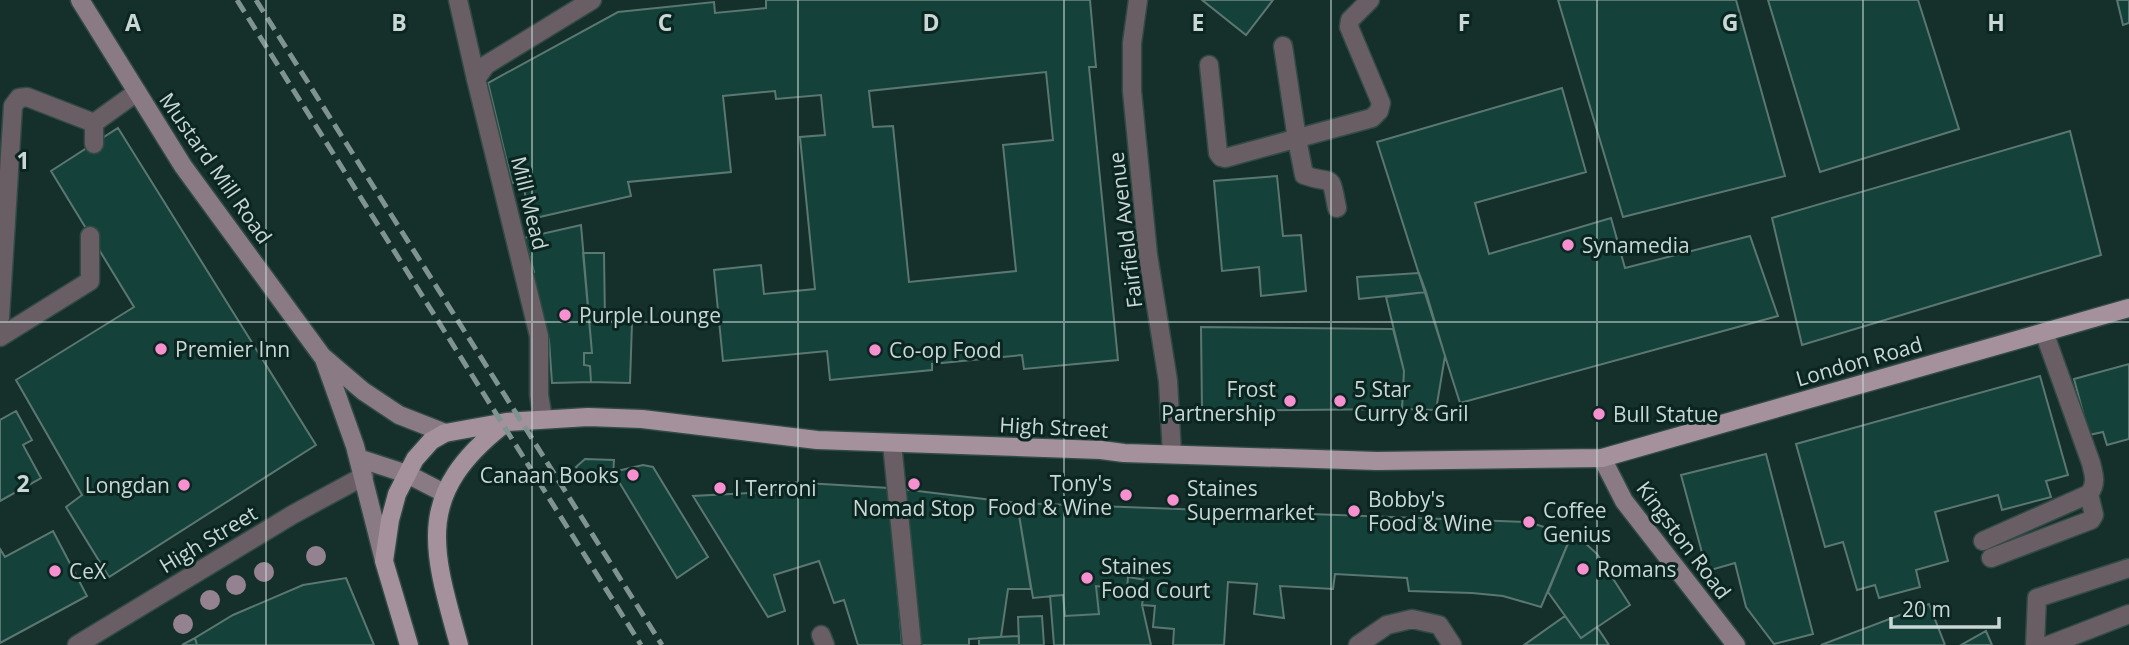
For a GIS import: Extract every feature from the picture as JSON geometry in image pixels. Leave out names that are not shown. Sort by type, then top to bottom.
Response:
[{"type":"main road","name":"London Road","points":[[1602,458],[2129,308]]},
{"type":"main road","name":"High Street","points":[[445,433],[506,422],[588,416],[642,419],[817,440],[1377,461],[1602,458]]},
{"type":"main road","points":[[459,645],[442,585],[436,536],[440,502],[456,472],[481,442],[506,422]]},
{"type":"main road","points":[[409,645],[384,561],[390,520],[397,494],[407,474],[425,447],[445,433]]},
{"type":"street","name":"Mustard Mill Road","points":[[80,0],[183,166],[323,356],[363,391],[399,415],[445,433]]},
{"type":"street","name":"Mill Mead","points":[[457,0],[540,336],[540,395],[543,419]]},
{"type":"street","points":[[476,79],[486,65],[592,0]]},
{"type":"street","name":"Fairfield Avenue","points":[[1138,0],[1132,43],[1132,91],[1148,255],[1168,381],[1172,454]]},
{"type":"street","points":[[1209,65],[1218,153],[1221,157],[1226,158],[1372,118],[1381,103],[1349,27],[1350,20],[1370,0]]},
{"type":"street","points":[[1283,46],[1304,175],[1329,180],[1337,208]]},
{"type":"street","points":[[94,123],[137,92]]},
{"type":"street","points":[[0,317],[13,106],[19,98],[27,97],[94,123]]},
{"type":"street","points":[[94,123],[94,144]]},
{"type":"street","points":[[0,337],[90,281],[90,236]]},
{"type":"street","points":[[2044,332],[2091,463],[2094,488],[2089,494],[1987,549],[2091,520],[2094,515],[2089,494]]},
{"type":"street","name":"Mustard Mill Road","points":[[323,356],[359,458],[384,561]]},
{"type":"street","points":[[892,443],[912,645]]},
{"type":"street","points":[[359,458],[407,474],[444,493]]},
{"type":"street","name":"Kingston Road","points":[[1602,458],[1624,501],[1736,645]]},
{"type":"street","name":"High Street","points":[[77,645],[292,515],[364,476]]},
{"type":"street","points":[[2035,645],[2037,598],[2129,568]]},
{"type":"street","points":[[2049,645],[2129,614]]},
{"type":"street","points":[[1358,645],[1387,625],[1412,619],[1439,625],[1452,645]]},
{"type":"building","points":[[766,0],[1090,0],[1096,67],[1089,67],[1118,360],[1024,369],[1022,355],[932,364],[932,370],[830,380],[827,351],[723,361],[714,270],[761,265],[764,294],[815,289],[800,137],[825,135],[821,95],[776,99],[775,91],[723,96],[731,172],[628,182],[631,196],[531,219],[522,181],[512,183],[488,83],[618,12],[714,2],[715,13],[766,8]],"holes":[[[1046,72],[1053,140],[1003,145],[1016,271],[909,282],[893,126],[873,127],[869,91]]]},
{"type":"building","points":[[1202,0],[1273,0],[1246,35]]},
{"type":"building","points":[[1558,0],[1736,0],[1785,176],[1623,217]]},
{"type":"building","points":[[1768,0],[1918,0],[1959,129],[1820,172]]},
{"type":"building","points":[[2117,0],[2129,0],[2129,23],[2123,25]]},
{"type":"building","name":"Synamedia","points":[[1562,88],[1586,172],[1475,203],[1489,254],[1611,218],[1625,268],[1750,236],[1778,316],[1460,403],[1377,142]]},
{"type":"building","name":"Premier Inn","points":[[118,128],[316,445],[109,577],[66,507],[82,495],[16,380],[134,307],[51,171]]},
{"type":"building","points":[[2070,131],[2101,255],[1802,345],[1772,218]]},
{"type":"building","points":[[1277,176],[1283,236],[1301,235],[1306,291],[1261,296],[1259,267],[1222,271],[1214,181]]},
{"type":"building","name":"Purple Lounge","points":[[581,225],[592,353],[584,353],[584,365],[590,366],[591,382],[552,383],[549,340],[524,238]]},
{"type":"building","points":[[583,253],[604,253],[605,321],[632,323],[630,383],[591,382],[590,366],[584,365],[584,353],[592,353]]},
{"type":"building","points":[[1419,273],[1426,292],[1359,299],[1357,277]]},
{"type":"building","points":[[1426,292],[1445,356],[1436,410],[1402,409],[1404,371],[1386,297]]},
{"type":"building","points":[[1201,327],[1393,329],[1404,371],[1402,409],[1202,411]]},
{"type":"building","points":[[2129,364],[2129,439],[2107,445],[2103,432],[2089,435],[2074,379]]},
{"type":"building","points":[[2040,376],[2068,475],[2046,481],[2051,497],[2002,510],[1998,495],[1935,512],[1948,561],[1916,570],[1920,587],[1879,598],[1875,585],[1857,590],[1843,542],[1825,547],[1796,444]]},
{"type":"building","points":[[16,411],[32,440],[23,445],[41,478],[0,501],[0,420]]},
{"type":"building","points":[[1766,454],[1813,634],[1774,644],[1746,607],[1735,563],[1707,571],[1681,475]]},
{"type":"building","points":[[585,459],[614,460],[613,477],[581,476],[576,467]]},
{"type":"building","points":[[643,465],[653,467],[708,557],[677,578],[613,472]]},
{"type":"building","points":[[789,482],[889,488],[902,645],[858,645],[844,600],[834,603],[819,561],[774,575],[785,611],[768,617],[693,496],[790,491]]},
{"type":"building","points":[[901,489],[1017,503],[1031,589],[1008,589],[1001,637],[969,639],[969,645],[916,645]]},
{"type":"building","points":[[1017,503],[1529,522],[1571,536],[1541,607],[1503,596],[1409,591],[1407,578],[1335,574],[1333,589],[1280,586],[1284,618],[1254,614],[1257,584],[1228,582],[1224,645],[1173,645],[1174,629],[1153,627],[1155,606],[1142,605],[1146,580],[1128,577],[1127,589],[1096,586],[1099,614],[1065,616],[1063,595],[1033,598]]},
{"type":"building","points":[[53,531],[87,596],[0,643],[0,549],[5,557]]},
{"type":"building","points":[[1571,536],[1585,543],[1597,554],[1630,605],[1581,638],[1548,592]]},
{"type":"building","points":[[1128,577],[1146,580],[1142,605],[1151,645],[1054,645],[1050,596],[1063,595],[1065,616],[1099,614],[1096,586],[1127,589]]},
{"type":"building","points":[[346,578],[374,645],[197,645],[195,638],[233,615],[303,585]]},
{"type":"building","points":[[1929,604],[1945,645],[1821,645]]},
{"type":"building","points":[[1042,616],[1044,645],[1019,645],[1018,617]]},
{"type":"building","points":[[1565,616],[1581,638],[1597,627],[1609,645],[1524,645]]},
{"type":"building","points":[[1986,631],[1992,645],[1961,645]]},
{"type":"building","points":[[1019,636],[1019,645],[979,645],[979,638]]},
{"type":"building","points":[[195,638],[197,645],[182,645]]},
{"type":"railway","points":[[237,0],[641,645]]},
{"type":"railway","points":[[256,0],[662,645]]},
{"type":"place","name":"Synamedia","points":[[1568,245]]},
{"type":"place","name":"Purple Lounge","points":[[565,315]]},
{"type":"place","name":"Premier Inn","points":[[161,349]]},
{"type":"place","name":"Co-op Food","points":[[875,350]]},
{"type":"place","name":"Frost Partnership","points":[[1290,401]]},
{"type":"place","name":"5 Star Curry & Gril","points":[[1340,401]]},
{"type":"place","name":"Bull Statue","points":[[1599,414]]},
{"type":"place","name":"Canaan Books","points":[[633,475]]},
{"type":"place","name":"Nomad Stop","points":[[914,484]]},
{"type":"place","name":"Longdan","points":[[184,485]]},
{"type":"place","name":"I Terroni","points":[[720,488]]},
{"type":"place","name":"Tony's Food & Wine","points":[[1126,495]]},
{"type":"place","name":"Staines Supermarket","points":[[1173,500]]},
{"type":"place","name":"Bobby's Food & Wine","points":[[1354,511]]},
{"type":"place","name":"Coffee Genius","points":[[1529,522]]},
{"type":"place","name":"Romans","points":[[1583,569]]},
{"type":"place","name":"CeX","points":[[55,571]]},
{"type":"place","name":"Staines Food Court","points":[[1087,578]]}]
